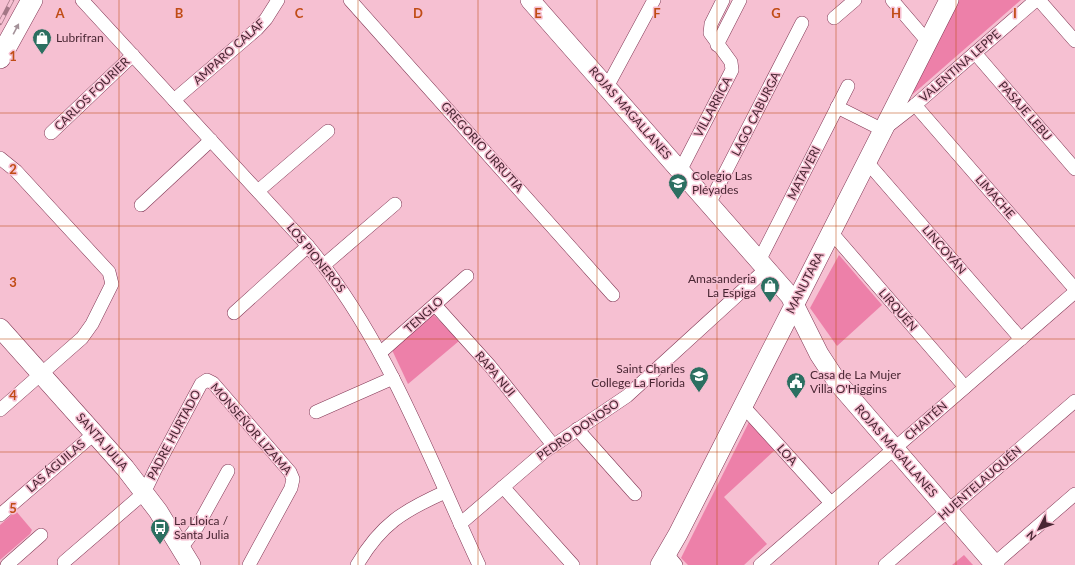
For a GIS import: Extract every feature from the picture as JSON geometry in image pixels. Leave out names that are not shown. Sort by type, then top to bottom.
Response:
[{"type":"main road","points":[[0,58],[32,0]]},
{"type":"main road","name":"ROJAS MAGALLANES","points":[[530,0],[790,296],[831,373],[845,392],[995,565]]},
{"type":"main road","name":"MANUTARA","points":[[668,561],[743,406],[949,0]]},
{"type":"main road","name":"SANTA JULIA","points":[[0,328],[95,432],[144,493],[186,559]]},
{"type":"street","name":"LOS PIONEROS","points":[[82,0],[308,246],[349,299],[393,378],[479,565]]},
{"type":"street","name":"AMPARO CALAF","points":[[174,100],[257,29],[266,19],[278,0]]},
{"type":"street","name":"GREGORIO URRUTIA","points":[[350,0],[613,295]]},
{"type":"street","points":[[607,87],[654,0]]},
{"type":"street","name":"VILLARRICA","points":[[680,171],[732,70],[731,62],[711,37],[710,28],[723,0]]},
{"type":"street","points":[[717,45],[740,0]]},
{"type":"street","points":[[834,18],[855,0]]},
{"type":"street","points":[[892,0],[928,42]]},
{"type":"street","name":"VALENTINA LEPPE","points":[[883,130],[915,105],[1036,0]]},
{"type":"street","points":[[1040,0],[1075,41]]},
{"type":"street","name":"LAGO CABURGA","points":[[709,204],[802,23]]},
{"type":"street","name":"PASAJE LEBU","points":[[975,53],[1075,169]]},
{"type":"street","name":"CARLOS FOURIER","points":[[51,133],[133,55]]},
{"type":"street","name":"MATAVERI","points":[[763,265],[848,86]]},
{"type":"street","name":"LIMACHE","points":[[915,105],[1075,290]]},
{"type":"street","points":[[838,107],[883,130]]},
{"type":"street","points":[[258,191],[328,131]]},
{"type":"street","points":[[141,205],[211,140]]},
{"type":"street","points":[[0,158],[22,177],[109,272],[112,280],[110,291],[86,334],[0,410]]},
{"type":"street","name":"LINCOYÁN","points":[[867,162],[1021,339]]},
{"type":"street","points":[[324,265],[395,204]]},
{"type":"street","name":"LIRQUÉN","points":[[831,232],[965,387]]},
{"type":"street","points":[[234,313],[308,246]]},
{"type":"street","name":"PEDRO DONOSO","points":[[460,524],[553,445],[627,396],[763,265]]},
{"type":"street","name":"TENGLO","points":[[380,353],[467,276]]},
{"type":"street","name":"CHAITÉN","points":[[760,565],[1021,339],[1075,290]]},
{"type":"street","name":"RAPA NUI","points":[[434,305],[490,366],[553,445]]},
{"type":"street","points":[[316,412],[393,378]]},
{"type":"street","name":"MONSEÑOR LIZAMA","points":[[207,380],[213,383],[290,472],[293,480],[291,488],[249,565]]},
{"type":"street","name":"PADRE HURTADO","points":[[144,493],[202,382],[207,380]]},
{"type":"street","name":"HUENTELAUQUÉN","points":[[885,565],[1075,401]]},
{"type":"street","name":"LOA","points":[[743,406],[831,503]]},
{"type":"street","points":[[577,429],[635,494]]},
{"type":"street","name":"LAS ÁGUILAS","points":[[0,515],[95,432]]},
{"type":"street","points":[[186,559],[197,527],[228,471]]},
{"type":"street","points":[[503,487],[573,565]]},
{"type":"street","points":[[357,565],[375,538],[392,521],[416,505],[445,492]]},
{"type":"street","points":[[64,562],[144,493]]},
{"type":"street","points":[[995,565],[1075,494]]},
{"type":"street","points":[[7,565],[41,535]]},
{"type":"shaded area","points":[[959,0],[1021,0],[913,94],[909,92]]},
{"type":"shaded area","points":[[839,255],[882,305],[837,346],[810,308]]},
{"type":"shaded area","points":[[433,314],[459,341],[408,384],[392,350]]},
{"type":"shaded area","points":[[749,422],[775,450],[724,497],[767,544],[744,565],[688,565],[681,558]]},
{"type":"shaded area","points":[[16,511],[32,530],[30,534],[0,560],[0,525]]},
{"type":"shaded area","points":[[964,555],[973,565],[952,565]]},
{"type":"railway","points":[[0,23],[12,0]]},
{"type":"place","name":"Lubrifran","points":[[42,55]]},
{"type":"place","name":"Colegio Las Pléyades","points":[[678,200]]},
{"type":"place","name":"Amasanderia La Espiga","points":[[770,303]]},
{"type":"place","name":"Saint Charles College La Florida","points":[[699,393]]},
{"type":"place","name":"Casa de La Mujer Villa O'Higgins","points":[[796,399]]},
{"type":"place","name":"La Lloica / Santa Julia","points":[[160,545]]}]
